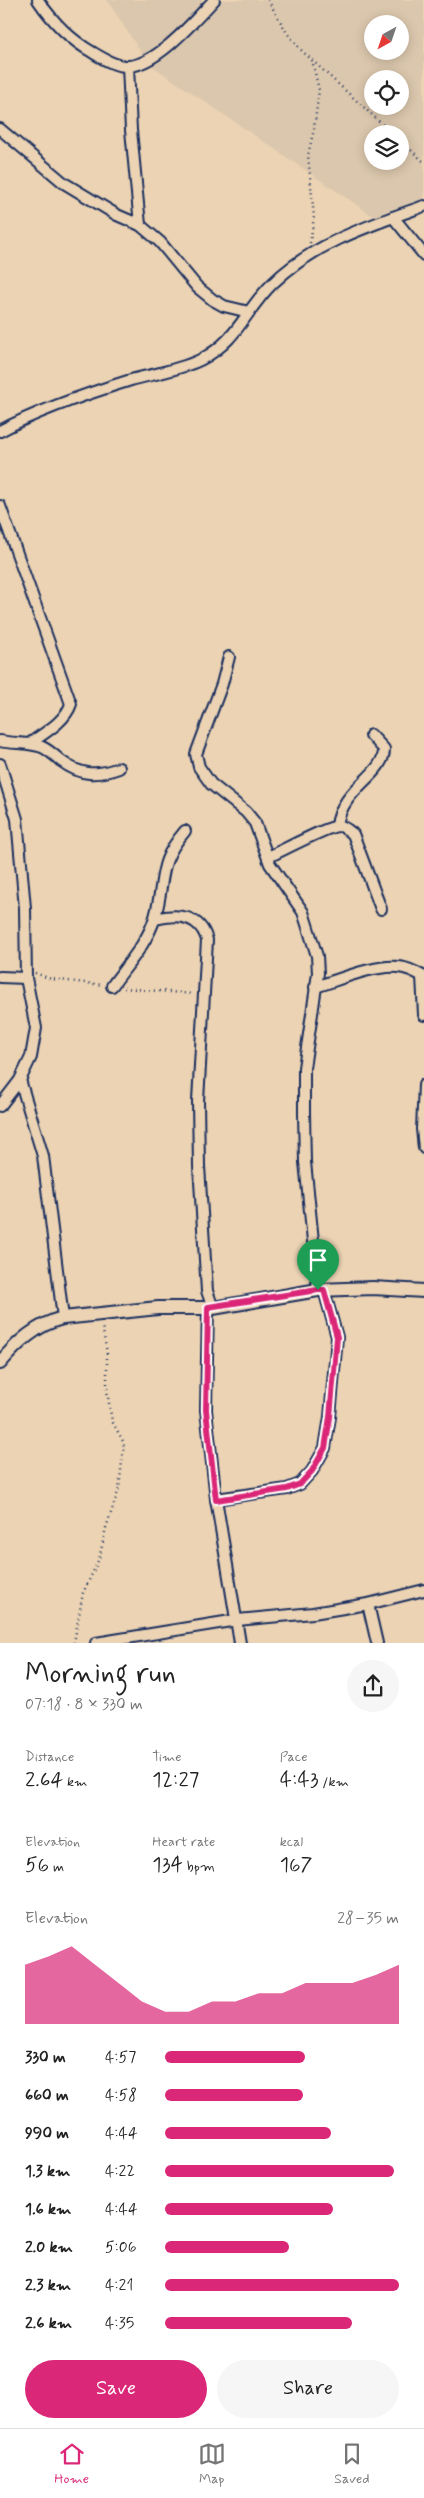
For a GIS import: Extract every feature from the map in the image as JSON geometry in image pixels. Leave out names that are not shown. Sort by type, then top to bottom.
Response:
[{"type":"street","points":[[38,0],[68,37],[120,66],[128,66],[156,54],[214,0]]},
{"type":"street","points":[[128,66],[130,130],[140,226]]},
{"type":"street","points":[[0,129],[64,183],[117,215],[140,226],[160,242],[197,287],[213,300],[224,306],[249,312]]},
{"type":"street","points":[[0,431],[122,384],[175,369],[201,359],[220,347],[235,334],[249,312],[273,283],[308,257],[350,233],[424,206]]},
{"type":"street","points":[[393,217],[424,255]]},
{"type":"street","points":[[0,506],[71,704],[60,721],[29,744]]},
{"type":"street","points":[[216,1500],[287,1489],[300,1484],[312,1471],[325,1448],[330,1417],[337,1337],[321,1290],[305,1171],[304,1068],[315,987],[317,956],[303,912],[270,864],[255,823],[246,812],[211,784],[198,767],[196,754],[222,684],[228,657]]},
{"type":"street","points":[[337,826],[343,804],[383,761],[384,749],[370,735]]},
{"type":"street","points":[[0,741],[29,744],[44,748],[65,764],[87,774],[94,775],[119,768]]},
{"type":"street","points":[[0,764],[17,819],[25,908],[26,978],[36,1028],[31,1057],[20,1080],[0,1106]]},
{"type":"street","points":[[268,857],[337,826],[344,827],[353,834],[381,909]]},
{"type":"street","points":[[112,986],[142,945],[155,918],[166,858],[184,831]]},
{"type":"street","points":[[155,918],[166,916],[192,919],[204,927],[207,940],[198,1101],[198,1166],[207,1291],[210,1308],[206,1410],[216,1500],[240,1643]]},
{"type":"street","points":[[315,987],[386,967],[412,970],[423,976],[424,1015]]},
{"type":"street","points":[[0,977],[26,978]]},
{"type":"street","points":[[20,1080],[43,1156],[63,1318]]},
{"type":"street","points":[[424,1085],[422,1129],[424,1148]]},
{"type":"street","points":[[0,1363],[38,1328],[51,1321],[63,1318],[158,1308],[210,1308],[321,1290],[373,1288],[424,1291]]},
{"type":"street","points":[[96,1643],[237,1620],[312,1613],[368,1604],[424,1590]]},
{"type":"street","points":[[368,1604],[377,1643]]},
{"type":"path","points":[[268,0],[287,33],[312,60],[384,125]]},
{"type":"path","points":[[308,257],[314,217],[308,155],[314,129],[319,90],[312,60]]},
{"type":"path","points":[[409,148],[424,162]]},
{"type":"path","points":[[74,1643],[84,1593],[99,1559],[106,1528],[120,1489],[124,1443],[112,1421],[107,1391],[106,1352],[102,1330],[102,1314]]},
{"type":"shaded area","points":[[107,0],[424,0],[424,206],[379,220],[148,63]]},
{"type":"route","points":[[318,1290],[324,1290],[337,1337],[330,1417],[325,1448],[312,1471],[300,1484],[287,1489],[216,1500],[206,1410],[208,1307],[213,1308],[318,1290]]}]
